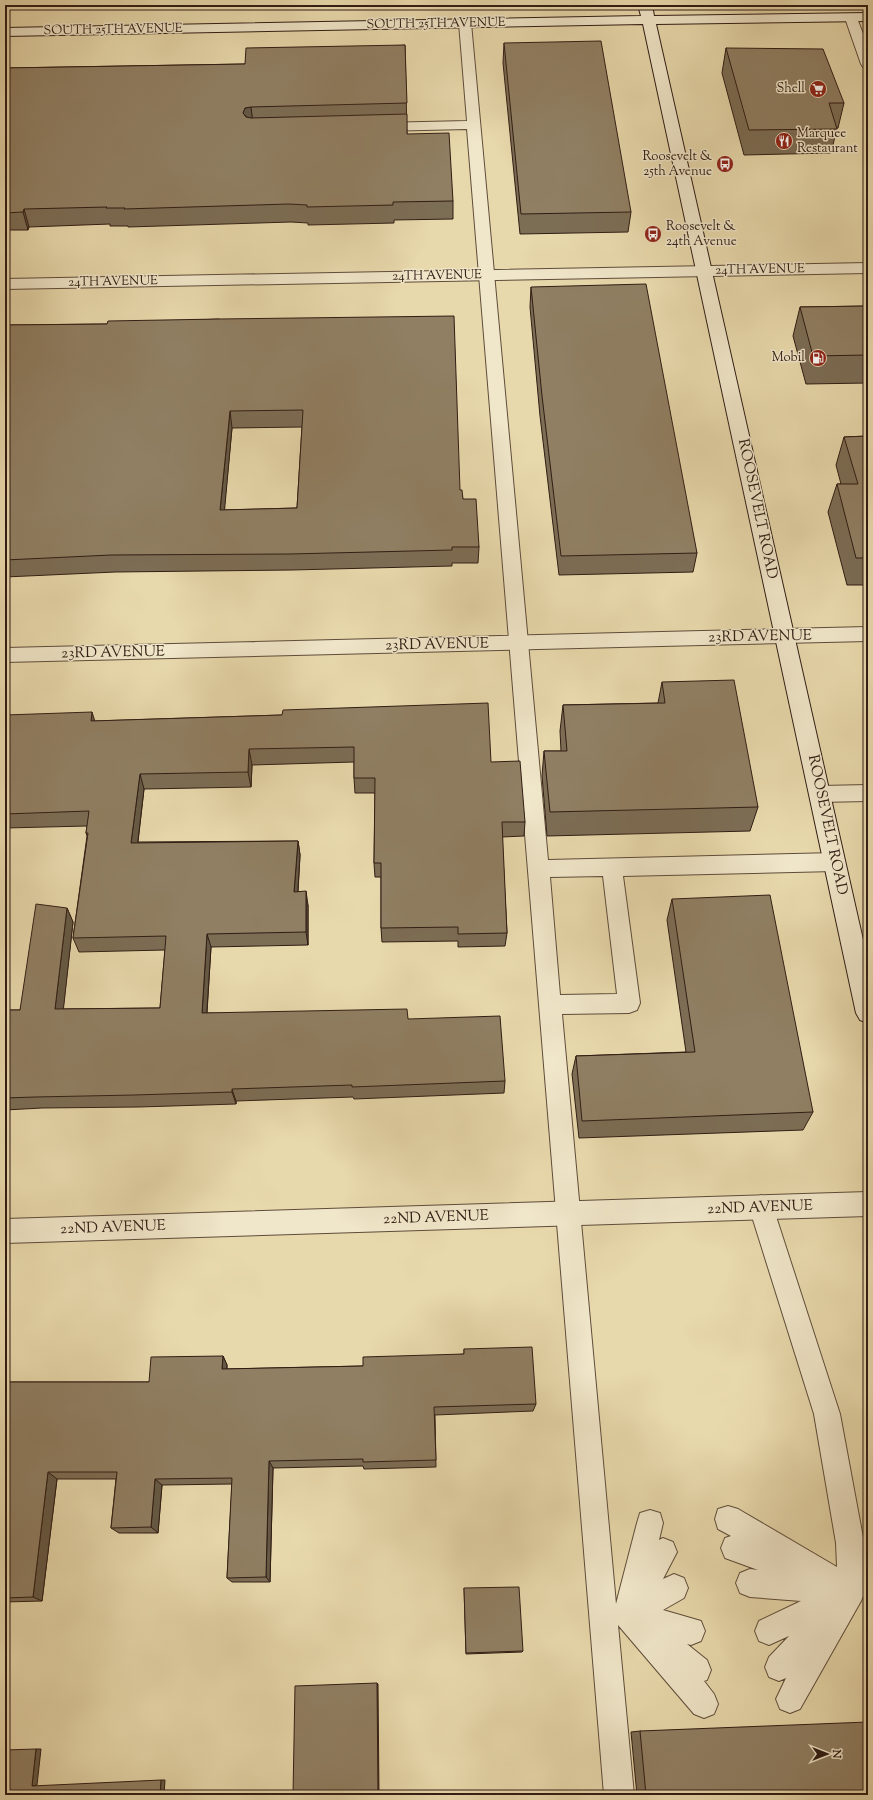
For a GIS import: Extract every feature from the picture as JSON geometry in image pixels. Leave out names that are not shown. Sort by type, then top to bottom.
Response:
[{"type":"main road","name":"SOUTH 25TH AVENUE","points":[[5,32],[465,23],[647,12],[868,18]]},
{"type":"main road","name":"ROOSEVELT ROAD","points":[[647,12],[868,1013]]},
{"type":"main road","name":"24TH AVENUE","points":[[5,284],[868,268]]},
{"type":"main road","name":"23RD AVENUE","points":[[5,655],[868,634]]},
{"type":"main road","name":"22ND AVENUE","points":[[5,1231],[868,1204]]},
{"type":"lane","points":[[850,18],[868,64]]},
{"type":"lane","points":[[465,23],[568,1214],[616,1615],[619,1795]]},
{"type":"lane","points":[[364,127],[474,125]]},
{"type":"lane","points":[[820,794],[868,793]]},
{"type":"lane","points":[[538,869],[835,862]]},
{"type":"lane","points":[[550,1005],[629,1003],[612,868]]},
{"type":"lane","points":[[761,1207],[827,1414],[850,1544],[851,1591],[790,1699]]},
{"type":"lane","points":[[728,1519],[851,1591]]},
{"type":"lane","points":[[616,1615],[650,1522]]},
{"type":"lane","points":[[735,1548],[851,1591]]},
{"type":"lane","points":[[616,1615],[663,1552]]},
{"type":"lane","points":[[750,1583],[851,1591]]},
{"type":"lane","points":[[616,1615],[674,1588]]},
{"type":"lane","points":[[769,1631],[851,1591]]},
{"type":"lane","points":[[779,1667],[851,1591]]},
{"type":"lane","points":[[616,1615],[691,1631]]},
{"type":"lane","points":[[616,1615],[697,1670]]},
{"type":"lane","points":[[616,1615],[704,1704]]},
{"type":"building","points":[[601,41],[631,212],[521,214],[504,43]]},
{"type":"building","points":[[405,45],[407,103],[251,107],[245,108],[243,113],[246,117],[251,118],[407,114],[407,134],[449,133],[453,201],[393,202],[393,205],[307,207],[307,205],[289,204],[124,209],[125,208],[106,208],[107,207],[24,209],[23,212],[5,213],[5,68],[245,64],[246,48]]},
{"type":"building","points":[[726,48],[823,49],[844,103],[829,103],[837,129],[749,130]]},
{"type":"building","points":[[646,284],[697,553],[561,556],[531,287]]},
{"type":"building","points":[[868,306],[868,355],[813,356],[800,307]]},
{"type":"building","points":[[454,316],[460,490],[462,490],[463,499],[476,499],[479,547],[452,547],[452,550],[290,554],[111,555],[5,560],[5,325],[107,324],[108,321]],"holes":[[[303,410],[297,508],[220,510],[230,411]]]},
{"type":"building","points":[[868,436],[868,558],[856,558],[837,484],[858,484],[844,437]]},
{"type":"building","points":[[734,680],[758,807],[550,812],[544,751],[567,751],[563,705],[665,703],[662,682]]},
{"type":"building","points":[[488,703],[491,762],[520,761],[525,822],[502,822],[507,933],[458,934],[458,927],[381,928],[381,863],[374,863],[375,778],[354,778],[354,747],[249,749],[248,772],[140,774],[131,843],[298,841],[294,892],[306,891],[306,932],[207,934],[202,1013],[407,1009],[408,1019],[500,1016],[505,1081],[352,1087],[352,1085],[232,1089],[232,1092],[5,1098],[5,1010],[20,1010],[36,904],[67,908],[55,1009],[160,1008],[166,936],[73,938],[88,833],[86,833],[89,811],[5,814],[5,715],[92,712],[91,721],[282,715],[283,710]]},
{"type":"building","points":[[770,895],[813,1112],[582,1121],[576,1056],[695,1052],[672,899]]},
{"type":"building","points":[[532,1347],[536,1404],[434,1407],[436,1460],[363,1462],[363,1459],[269,1461],[266,1577],[227,1578],[232,1478],[155,1479],[151,1527],[111,1528],[117,1472],[48,1472],[33,1597],[5,1598],[5,1382],[149,1382],[151,1357],[223,1356],[222,1369],[363,1366],[363,1357],[464,1354],[464,1349]]},
{"type":"building","points":[[519,1587],[523,1651],[466,1653],[464,1588]]},
{"type":"building","points":[[377,1683],[378,1795],[293,1795],[295,1686]]},
{"type":"building","points":[[868,1722],[868,1795],[646,1795],[640,1731]]},
{"type":"building","points":[[36,1749],[32,1786],[161,1780],[160,1795],[5,1795],[5,1750]]},
{"type":"place","name":"Shell","points":[[818,89]]},
{"type":"place","name":"Marquee Restaurant","points":[[784,141]]},
{"type":"place","name":"Roosevelt & 25th Avenue","points":[[725,164]]},
{"type":"place","name":"Roosevelt & 24th Avenue","points":[[653,234]]},
{"type":"place","name":"Mobil","points":[[818,358]]}]
